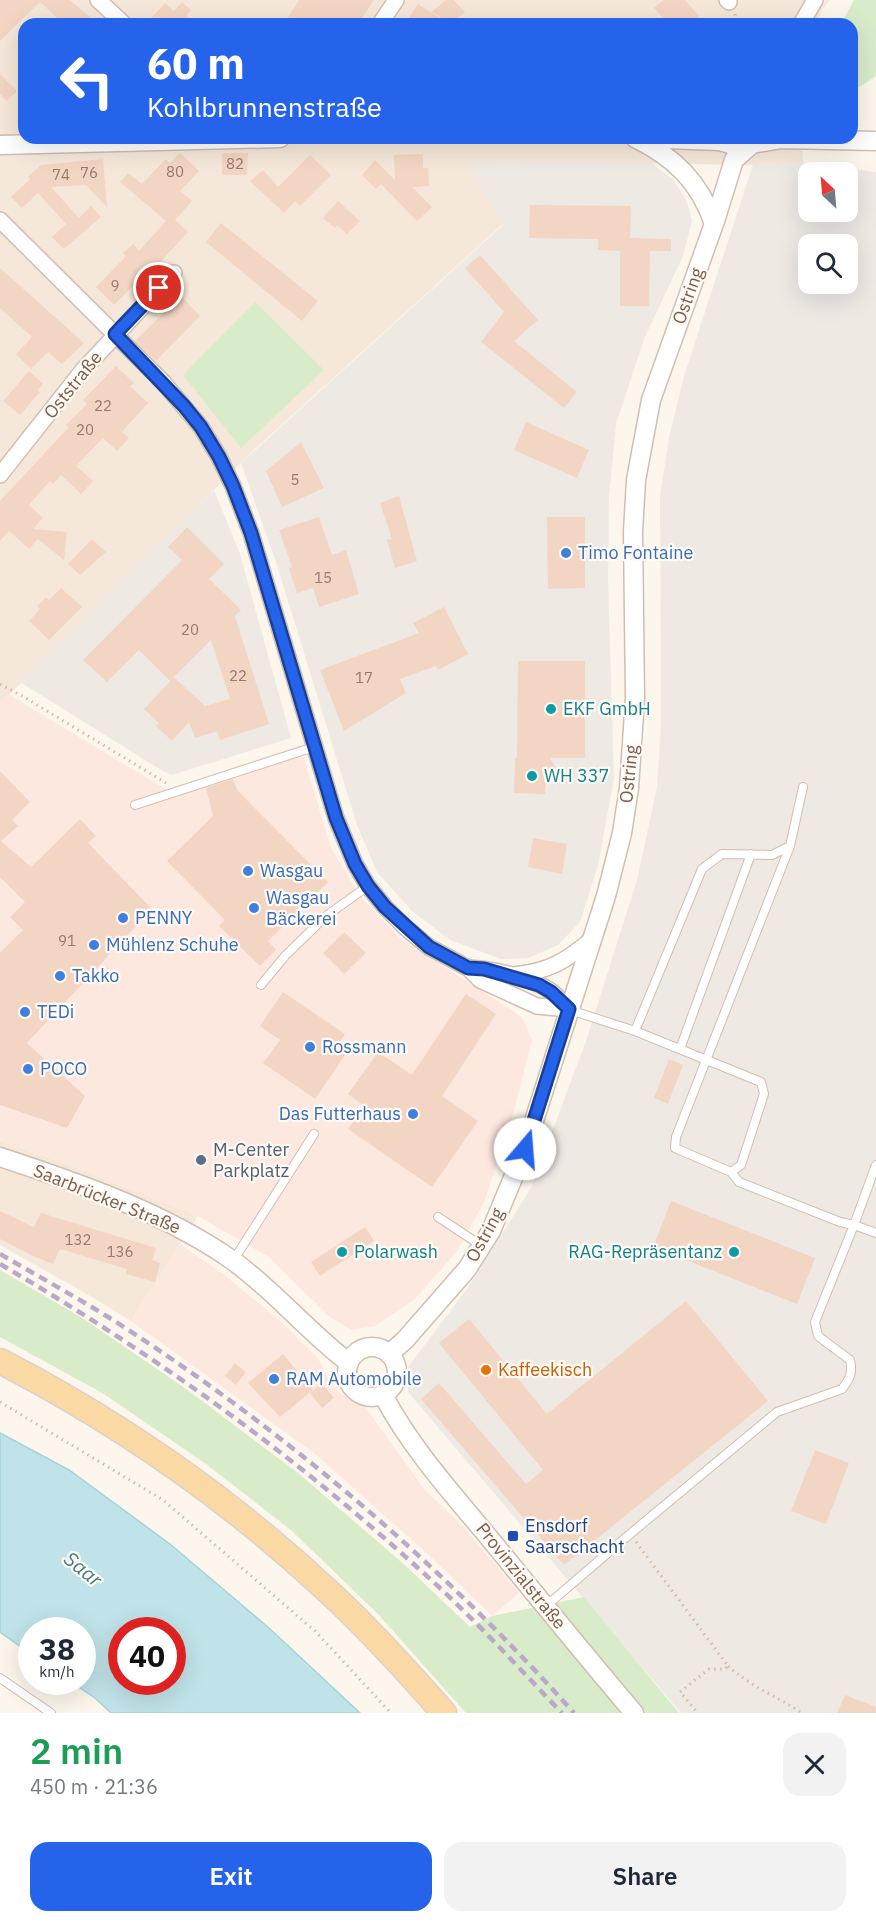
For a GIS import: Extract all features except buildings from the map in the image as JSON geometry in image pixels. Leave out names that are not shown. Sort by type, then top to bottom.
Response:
[{"type":"main road","points":[[0,1361],[146,1447],[242,1517],[287,1553],[333,1595],[444,1713]]},
{"type":"street","points":[[98,0],[118,18]]},
{"type":"street","points":[[384,18],[396,0]]},
{"type":"street","points":[[804,18],[815,0]]},
{"type":"street","points":[[858,140],[876,141]]},
{"type":"street","points":[[0,145],[38,144]]},
{"type":"street","points":[[648,144],[676,164],[695,185],[714,224]]},
{"type":"street","points":[[731,144],[741,153],[752,144]]},
{"type":"street","name":"Ostring","points":[[389,1354],[405,1340],[467,1269],[491,1231],[525,1149],[606,896],[622,833],[629,788],[635,698],[633,532],[636,480],[642,439],[651,400],[714,224],[734,160],[741,153]]},
{"type":"street","points":[[0,220],[184,406],[201,427],[219,457],[251,533],[314,747],[346,844],[368,886],[406,928],[429,947],[468,968],[480,980],[537,1006],[569,1009]]},
{"type":"street","name":"Oststraße","points":[[0,475],[70,386],[115,334],[174,273]]},
{"type":"street","points":[[508,975],[534,973],[555,966],[571,957],[592,939]]},
{"type":"street","points":[[468,968],[484,969],[539,985],[551,992],[569,1009]]},
{"type":"street","name":"Saarbrücker Straße","points":[[0,1157],[151,1214],[190,1232],[233,1261],[348,1362]]},
{"type":"street","points":[[375,1347],[389,1354],[397,1368],[397,1376],[394,1384],[383,1395],[367,1398],[353,1390],[346,1377],[348,1362],[359,1350],[375,1347]]},
{"type":"street","name":"Provinzialstraße","points":[[383,1395],[409,1438],[634,1713]]},
{"type":"lane","points":[[135,805],[314,747]]},
{"type":"lane","points":[[803,787],[790,846],[676,1137],[675,1148],[731,1172],[739,1182],[840,1222],[876,1233]]},
{"type":"lane","points":[[635,1031],[702,869],[722,854],[772,855],[790,846]]},
{"type":"lane","points":[[680,1049],[751,854]]},
{"type":"lane","points":[[261,985],[285,956],[326,916],[368,886]]},
{"type":"lane","points":[[569,1009],[635,1031],[761,1082],[764,1094],[741,1165],[731,1172]]},
{"type":"lane","points":[[233,1261],[315,1134]]},
{"type":"lane","points":[[545,1607],[630,1533],[777,1412],[842,1389],[849,1380],[852,1370],[850,1360],[818,1336],[815,1322],[876,1165]]},
{"type":"lane","points":[[438,1216],[482,1246]]},
{"type":"lane","points":[[0,1678],[51,1713]]},
{"type":"path","points":[[0,684],[24,696],[170,785]]},
{"type":"path","points":[[0,1402],[163,1500],[315,1631],[391,1713]]},
{"type":"path","points":[[645,1552],[728,1666],[740,1677],[802,1713]]},
{"type":"path","points":[[698,1713],[680,1692],[709,1669],[724,1669],[728,1666]]},
{"type":"shaded area","points":[[0,0],[830,0],[819,18],[18,18],[18,144],[801,144],[803,162],[798,163],[753,165],[467,161],[503,224],[254,450],[0,704]]},
{"type":"shaded area","points":[[467,161],[651,163],[673,179],[687,201],[692,221],[683,256],[644,339],[616,424],[609,497],[608,579],[614,778],[598,866],[580,922],[558,945],[528,958],[501,959],[450,940],[412,911],[377,872],[357,825],[276,562],[241,463],[503,225]]},
{"type":"shaded area","points":[[798,163],[798,222],[858,222],[858,170],[876,172],[876,1713],[681,1713],[408,1392],[408,1367],[467,1289],[531,1188],[586,1041],[637,880],[657,787],[661,723],[660,496],[669,438],[684,376],[753,165]]},
{"type":"shaded area","points":[[214,490],[240,554],[291,738],[172,775],[20,682]]},
{"type":"shaded area","points":[[8,694],[167,790],[300,745],[331,848],[359,895],[401,939],[522,1017],[532,1040],[511,1123],[484,1202],[457,1251],[415,1299],[375,1326],[351,1330],[330,1317],[269,1257],[198,1216],[64,1163],[0,1141],[0,704]]},
{"type":"shaded area","points":[[0,1141],[64,1163],[198,1216],[131,1321],[0,1245]]},
{"type":"shaded area","points":[[180,1244],[222,1273],[280,1321],[318,1358],[328,1379],[340,1393],[364,1405],[424,1489],[462,1525],[519,1593],[492,1616],[431,1557],[314,1453],[131,1321]]},
{"type":"green space","points":[[854,0],[876,0],[876,76],[858,88],[858,18],[844,18]]},
{"type":"green space","points":[[255,302],[324,370],[241,448],[183,375]]},
{"type":"green space","points":[[0,1270],[84,1319],[189,1391],[298,1473],[407,1567],[470,1627],[492,1616],[584,1597],[679,1713],[466,1713],[378,1614],[291,1530],[206,1464],[104,1394],[0,1337]]},
{"type":"water","name":"Saar","points":[[0,1433],[69,1470],[170,1544],[269,1628],[360,1713],[111,1713],[90,1695],[96,1695],[96,1617],[18,1617],[18,1645],[0,1632]]},
{"type":"railway","points":[[0,1254],[113,1320],[176,1362],[238,1406],[298,1453],[414,1551],[523,1658],[574,1713]]},
{"type":"railway","points":[[0,1264],[165,1368],[320,1484],[437,1585],[562,1713]]},
{"type":"place","name":"Timo Fontaine","points":[[566,553]]},
{"type":"place","name":"EKF GmbH","points":[[551,709]]},
{"type":"place","name":"WH 337","points":[[532,776]]},
{"type":"place","name":"Wasgau","points":[[248,871]]},
{"type":"place","name":"Wasgau Bäckerei","points":[[254,908]]},
{"type":"place","name":"PENNY","points":[[123,918]]},
{"type":"place","name":"Mühlenz Schuhe","points":[[94,945]]},
{"type":"place","name":"Takko","points":[[60,976]]},
{"type":"place","name":"TEDi","points":[[25,1012]]},
{"type":"place","name":"Rossmann","points":[[310,1047]]},
{"type":"place","name":"POCO","points":[[28,1069]]},
{"type":"place","name":"Das Futterhaus","points":[[413,1114]]},
{"type":"place","name":"M-Center Parkplatz","points":[[201,1160]]},
{"type":"place","name":"Polarwash","points":[[342,1252]]},
{"type":"place","name":"RAG-Repräsentanz","points":[[734,1252]]},
{"type":"place","name":"Kaffeekisch","points":[[486,1370]]},
{"type":"place","name":"RAM Automobile","points":[[274,1379]]},
{"type":"place","name":"Ensdorf Saarschacht","points":[[513,1536]]},
{"type":"route","points":[[159,288],[115,334],[163,382],[201,427],[233,486],[251,533],[336,818],[355,864],[368,886],[385,907],[429,947],[468,968],[484,969],[539,985],[551,992],[569,1009],[525,1149]]}]
